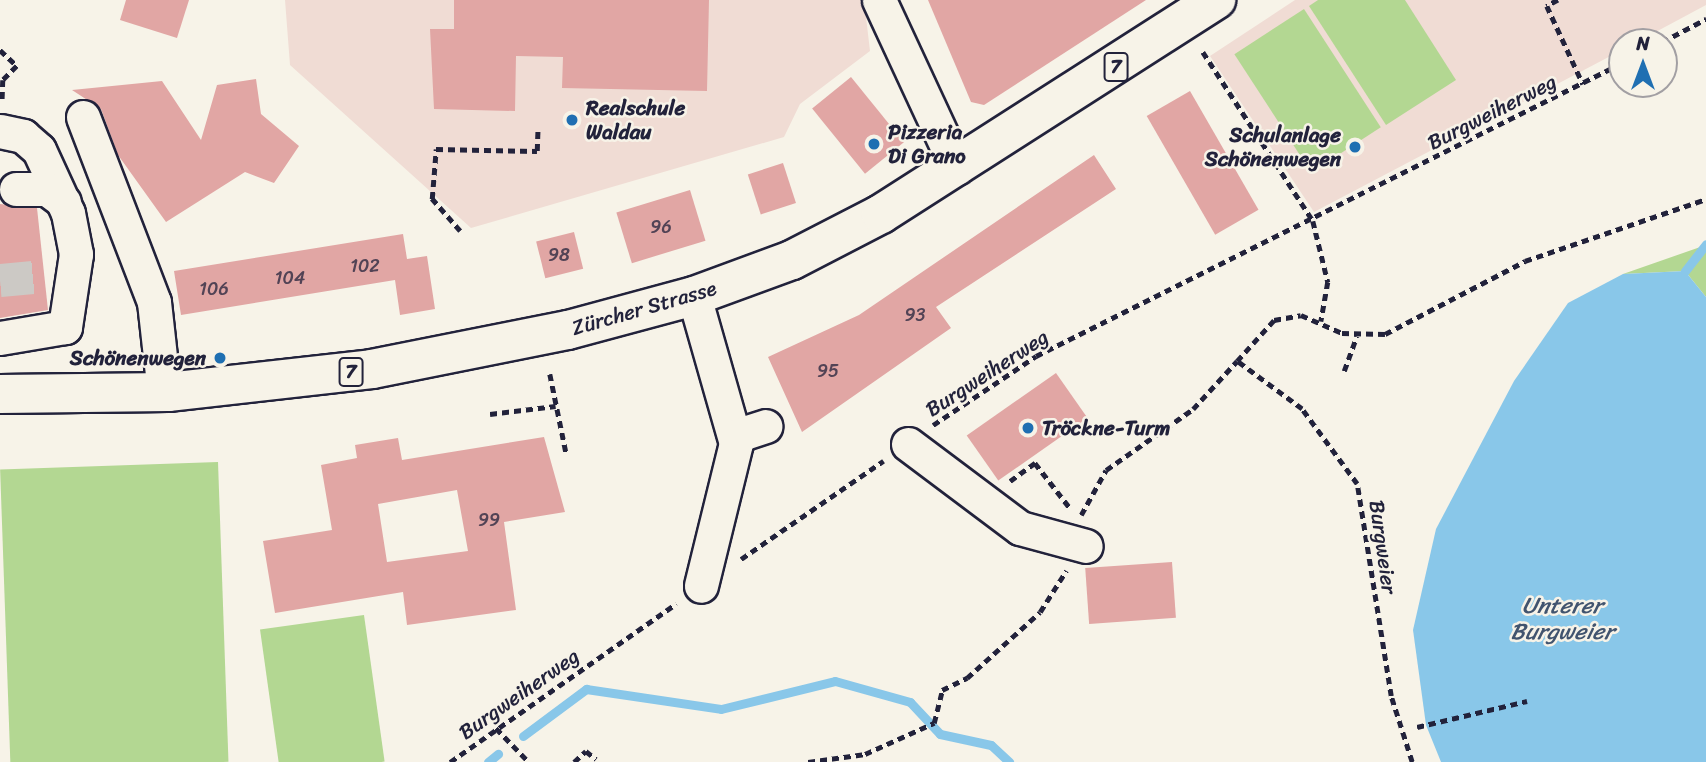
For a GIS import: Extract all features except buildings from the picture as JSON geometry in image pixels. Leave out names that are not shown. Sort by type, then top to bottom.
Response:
[{"type":"main road","name":"Zürcher Strasse","points":[[0,394],[164,392],[266,384],[476,350],[694,296],[792,260],[957,168],[1216,0]]},
{"type":"street","points":[[879,0],[957,168]]},
{"type":"street","points":[[83,117],[153,302],[164,392]]},
{"type":"street","points":[[0,338],[65,327],[57,274],[75,247],[64,202],[39,150],[2,132]]},
{"type":"street","points":[[16,190],[47,190],[64,202]]},
{"type":"street","points":[[694,296],[734,436],[701,586]]},
{"type":"street","points":[[734,436],[765,426]]},
{"type":"street","points":[[908,444],[980,502],[1020,528],[1082,533]]},
{"type":"path","points":[[1558,0],[1547,6],[1583,84]]},
{"type":"path","points":[[1678,34],[1706,19]]},
{"type":"path","points":[[0,50],[17,66],[1,88],[2,132]]},
{"type":"path","points":[[1203,52],[1313,221],[1328,282],[1321,321]]},
{"type":"path","name":"Burgweiherweg","points":[[450,762],[1036,356],[1313,221],[1608,71]]},
{"type":"path","points":[[460,231],[432,199],[436,149],[537,151],[538,127]]},
{"type":"path","points":[[1344,370],[1357,336],[1385,334],[1525,261],[1706,199]]},
{"type":"path","name":"Burgweier","points":[[1357,336],[1301,315],[1274,320],[1237,361],[1303,409],[1357,484],[1391,696],[1412,762]]},
{"type":"path","points":[[550,374],[566,452]]},
{"type":"path","points":[[490,414],[556,406]]},
{"type":"path","points":[[980,502],[1035,463],[1082,533]]},
{"type":"path","points":[[807,762],[895,744],[934,723],[942,690],[967,678]]},
{"type":"path","points":[[1417,727],[1527,701]]},
{"type":"path","points":[[496,728],[529,762]]},
{"type":"path","points":[[574,762],[586,751],[596,759]]},
{"type":"shaded area","name":"Realschule Waldau","points":[[285,0],[864,0],[870,51],[800,104],[784,137],[471,228],[290,65]]},
{"type":"shaded area","name":"Schulanlage Schönenwegen","points":[[1295,0],[1706,0],[1706,5],[1663,28],[1608,28],[1608,57],[1314,212],[1210,56]]},
{"type":"green space","points":[[1318,0],[1405,0],[1456,80],[1386,125],[1309,6]]},
{"type":"green space","points":[[1304,9],[1381,127],[1311,172],[1234,54]]},
{"type":"green space","points":[[1706,245],[1706,297],[1685,271],[1623,274]]},
{"type":"green space","points":[[218,462],[228,762],[10,762],[0,470]]},
{"type":"green space","points":[[364,615],[385,762],[279,762],[260,630]]},
{"type":"water","name":"Unterer Burgweier","points":[[1685,271],[1706,297],[1706,762],[1441,762],[1426,725],[1413,630],[1436,529],[1514,381],[1568,303],[1623,274]]},
{"type":"waterway","points":[[1685,271],[1706,244]]},
{"type":"waterway","points":[[523,736],[586,689],[721,709],[835,681],[910,702],[940,734],[991,745],[1009,762]]},
{"type":"waterway","points":[[488,762],[498,754]]},
{"type":"tunnel","points":[[0,280],[44,276]]},
{"type":"place","name":"Realschule Waldau","points":[[572,120]]},
{"type":"place","name":"Pizzeria Di Grano","points":[[874,144]]},
{"type":"place","name":"Schulanlage Schönenwegen","points":[[1355,147]]},
{"type":"place","name":"Schönenwegen","points":[[220,358]]},
{"type":"place","name":"Tröckne-Turm","points":[[1028,428]]}]
